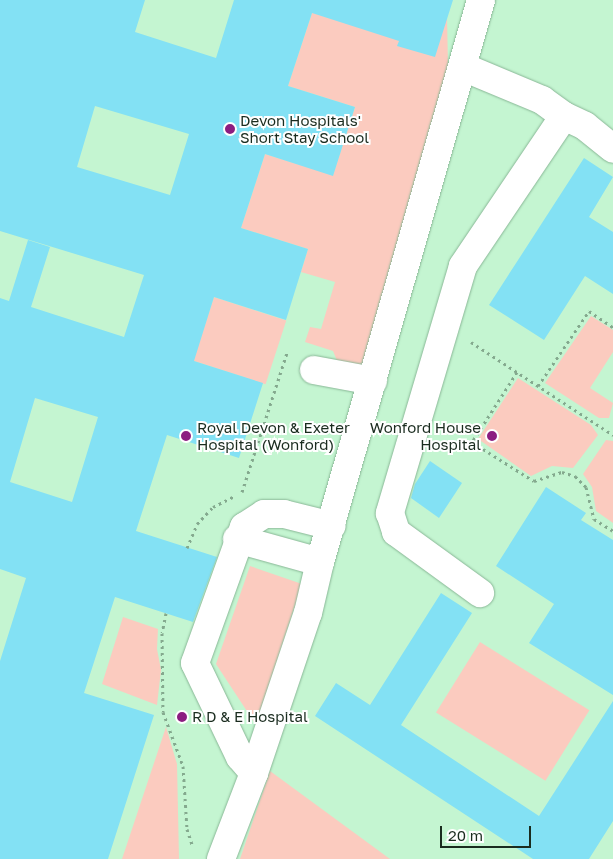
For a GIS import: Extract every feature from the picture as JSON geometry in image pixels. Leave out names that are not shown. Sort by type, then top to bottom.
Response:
[{"type":"street","points":[[210,852],[254,773],[308,613],[320,562],[332,526],[481,0]]},
{"type":"street","points":[[463,67],[542,100],[564,116],[585,126],[613,150]]},
{"type":"street","points":[[480,593],[396,532],[390,513],[463,266],[564,116]]},
{"type":"street","points":[[314,370],[373,381]]},
{"type":"street","points":[[254,773],[240,757],[195,663],[237,538],[244,527],[264,514],[284,514],[332,526]]},
{"type":"street","points":[[237,538],[320,562]]},
{"type":"path","points":[[538,386],[588,311],[613,326]]},
{"type":"path","points":[[446,326],[613,435]]},
{"type":"path","points":[[187,548],[196,524],[212,507],[242,494],[288,350]]},
{"type":"path","points":[[517,372],[472,442],[534,481],[549,474],[562,472],[575,476],[586,487],[594,519],[613,531]]},
{"type":"path","points":[[166,613],[162,633],[163,712],[183,766],[187,829],[195,853],[210,852]]},
{"type":"path","points":[[164,676],[168,682]]},
{"type":"shaded area","points":[[312,13],[447,16],[448,66],[361,369],[338,363],[333,351],[305,342],[310,327],[321,329],[335,282],[301,272],[308,249],[241,228],[265,154],[333,175],[355,107],[288,86]]},
{"type":"shaded area","points":[[214,297],[286,320],[266,384],[193,361]]},
{"type":"shaded area","points":[[591,316],[613,330],[613,352],[590,388],[613,403],[609,418],[599,418],[545,383]]},
{"type":"shaded area","points":[[518,378],[591,425],[598,435],[573,468],[552,466],[531,476],[478,439]]},
{"type":"shaded area","points":[[606,440],[613,441],[613,523],[596,511],[592,487],[583,474]]},
{"type":"shaded area","points":[[250,566],[302,584],[256,725],[216,664]]},
{"type":"shaded area","points":[[123,617],[158,629],[157,649],[161,670],[157,705],[102,684]]},
{"type":"shaded area","points":[[480,642],[589,710],[545,781],[436,712]]},
{"type":"shaded area","points":[[166,727],[177,764],[179,859],[122,859]]},
{"type":"shaded area","points":[[270,771],[390,859],[240,859]]},
{"type":"building","points":[[0,0],[145,0],[135,32],[216,58],[234,0],[453,0],[435,57],[397,46],[399,41],[312,13],[288,86],[355,107],[333,176],[265,154],[241,228],[308,249],[286,320],[214,297],[194,361],[263,383],[239,458],[167,435],[136,531],[217,557],[193,622],[115,597],[84,693],[154,715],[108,859],[0,859],[0,661],[26,578],[0,569],[0,298],[9,301],[28,240],[50,247],[31,307],[124,337],[144,275],[0,231]],"holes":[[[95,106],[189,134],[170,195],[77,167]],[[35,398],[98,417],[72,502],[10,482]]]},
{"type":"building","points":[[584,158],[613,177],[589,217],[613,232],[613,294],[585,276],[544,340],[489,305]]},
{"type":"building","points":[[430,461],[462,483],[439,518],[411,498],[415,484]]},
{"type":"building","points":[[546,487],[586,513],[581,520],[613,540],[613,695],[529,643],[554,604],[496,566]]},
{"type":"building","points":[[441,593],[472,613],[401,725],[539,816],[613,701],[613,821],[589,859],[533,859],[315,716],[336,683],[370,705]]},
{"type":"place","name":"Devon Hospitals' Short Stay School","points":[[230,129]]},
{"type":"place","name":"Royal Devon & Exeter Hospital (Wonford)","points":[[186,436]]},
{"type":"place","name":"Wonford House Hospital","points":[[492,436]]},
{"type":"place","name":"R D & E Hospital","points":[[182,717]]}]
